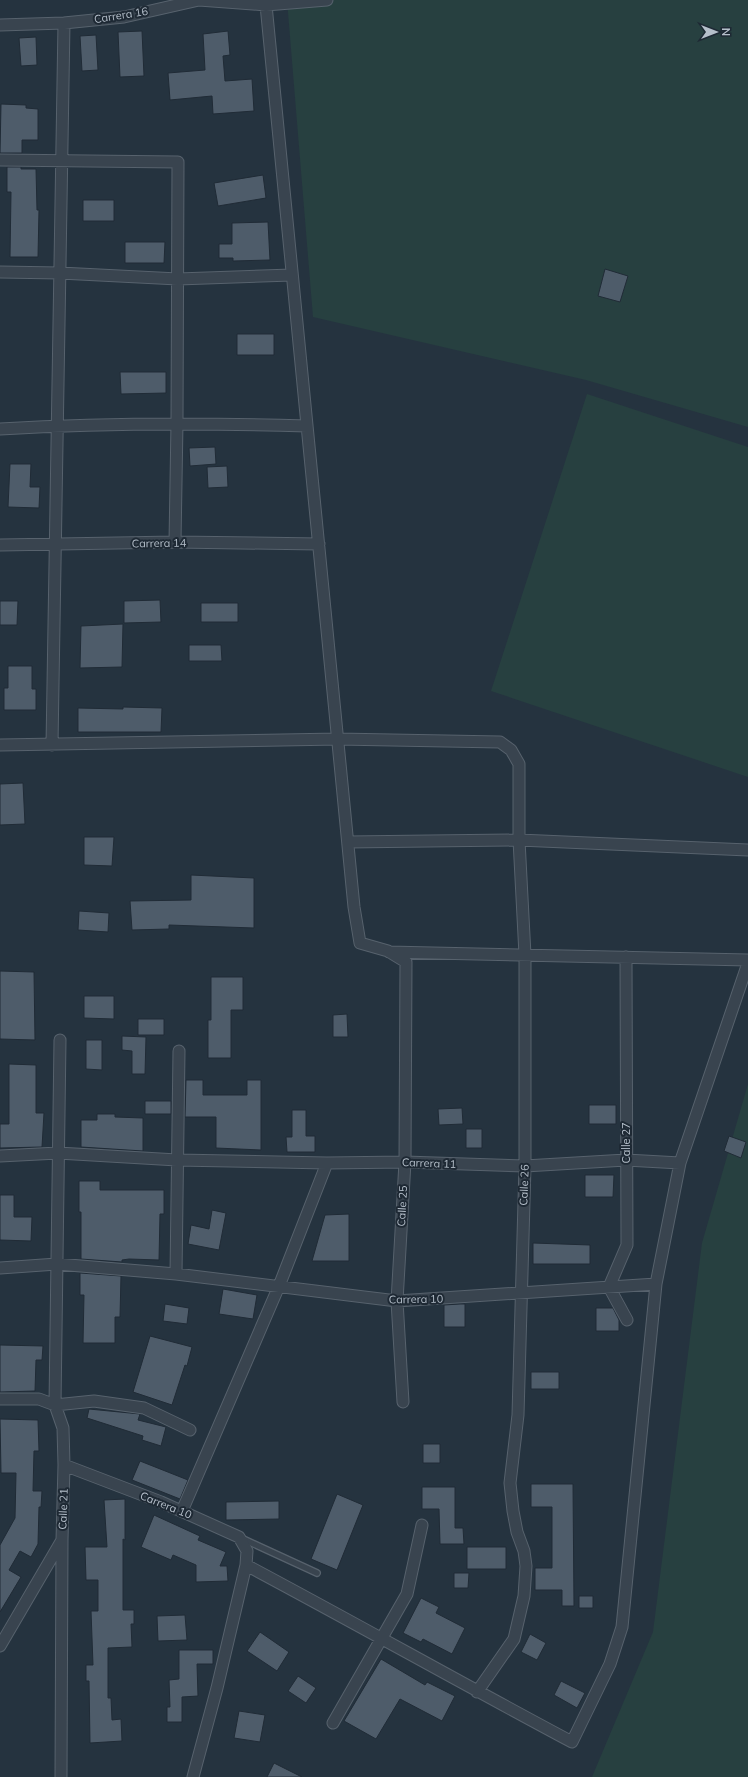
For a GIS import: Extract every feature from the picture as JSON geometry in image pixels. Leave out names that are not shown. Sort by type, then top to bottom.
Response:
[{"type":"street","name":"Carrera 16","points":[[0,25],[64,23],[124,17],[199,0],[266,4],[327,0]]},
{"type":"street","points":[[266,4],[354,907],[360,943],[388,952],[748,960]]},
{"type":"street","points":[[52,745],[64,23]]},
{"type":"street","points":[[0,160],[178,162],[175,542]]},
{"type":"street","points":[[0,272],[60,272],[178,279],[292,275]]},
{"type":"street","points":[[0,429],[57,425],[177,423],[307,426]]},
{"type":"street","name":"Carrera 14","points":[[0,545],[175,542],[319,544]]},
{"type":"street","name":"Calle 26","points":[[0,745],[338,739],[500,742],[510,750],[519,764],[519,840],[525,955],[525,1166],[518,1415],[510,1482],[513,1511],[517,1532],[524,1551],[526,1566],[524,1596],[514,1639],[477,1692]]},
{"type":"street","points":[[348,842],[519,840],[748,850]]},
{"type":"street","name":"Calle 25","points":[[388,952],[406,962],[405,1162],[397,1301],[403,1402]]},
{"type":"street","name":"Calle 27","points":[[608,1287],[627,1245],[626,957]]},
{"type":"street","points":[[246,1565],[382,1638],[477,1692],[572,1742],[610,1664],[622,1627],[656,1284],[680,1163],[748,963]]},
{"type":"street","name":"Calle 21","points":[[0,1646],[62,1540],[64,1465],[63,1428],[55,1405],[60,1040]]},
{"type":"street","points":[[176,1274],[179,1051]]},
{"type":"street","name":"Carrera 11","points":[[0,1156],[58,1153],[177,1160],[326,1163],[405,1162],[525,1166],[626,1160],[680,1163]]},
{"type":"street","points":[[182,1511],[279,1286],[326,1163]]},
{"type":"street","name":"Carrera 10","points":[[0,1268],[57,1264],[176,1274],[397,1301],[656,1284]]},
{"type":"street","points":[[608,1287],[627,1320]]},
{"type":"street","points":[[0,1399],[39,1399],[55,1405],[94,1401],[144,1408],[190,1430]]},
{"type":"street","name":"Carrera 10","points":[[64,1465],[182,1511],[239,1537]]},
{"type":"street","points":[[333,1723],[406,1594],[422,1525]]},
{"type":"street","points":[[193,1777],[217,1688],[246,1565],[247,1551],[239,1537]]},
{"type":"street","points":[[61,1777],[62,1540]]},
{"type":"lane","points":[[239,1537],[317,1573]]},
{"type":"green space","points":[[287,0],[748,0],[748,427],[586,380],[313,317]]},
{"type":"green space","points":[[587,394],[748,447],[748,777],[491,691]]},
{"type":"green space","points":[[748,1084],[748,1777],[592,1777],[653,1632],[702,1243]]},
{"type":"building","points":[[142,31],[144,76],[120,77],[118,32]]},
{"type":"building","points":[[228,31],[230,55],[223,56],[225,81],[252,79],[254,111],[213,114],[212,96],[170,100],[168,73],[205,70],[203,34]]},
{"type":"building","points":[[96,35],[98,70],[82,71],[80,36]]},
{"type":"building","points":[[36,37],[37,65],[21,66],[19,38]]},
{"type":"building","points":[[1,104],[26,105],[26,108],[38,109],[38,140],[22,140],[22,153],[0,153]]},
{"type":"building","points":[[7,167],[36,169],[37,210],[39,210],[38,257],[10,257],[11,192],[7,192]]},
{"type":"building","points":[[263,175],[266,198],[218,206],[214,183]]},
{"type":"building","points":[[83,200],[114,200],[114,221],[83,221]]},
{"type":"building","points":[[268,222],[270,260],[233,261],[233,258],[219,258],[219,244],[232,244],[232,223]]},
{"type":"building","points":[[125,242],[165,242],[164,263],[125,263]]},
{"type":"building","points":[[605,269],[628,276],[620,302],[598,296]]},
{"type":"building","points":[[237,334],[274,334],[274,355],[237,355]]},
{"type":"building","points":[[120,372],[166,372],[166,393],[121,394]]},
{"type":"building","points":[[215,447],[216,464],[190,466],[189,448]]},
{"type":"building","points":[[10,464],[31,464],[30,487],[40,487],[39,508],[8,507]]},
{"type":"building","points":[[227,466],[228,487],[208,488],[207,467]]},
{"type":"building","points":[[160,600],[161,622],[124,623],[124,601]]},
{"type":"building","points":[[0,601],[18,601],[17,625],[0,625]]},
{"type":"building","points":[[201,603],[238,603],[238,622],[201,622]]},
{"type":"building","points":[[123,624],[122,667],[80,668],[81,626]]},
{"type":"building","points":[[189,645],[221,645],[222,661],[189,661]]},
{"type":"building","points":[[8,666],[32,666],[32,689],[36,689],[36,710],[4,710],[4,688],[8,688]]},
{"type":"building","points":[[123,707],[162,708],[161,732],[78,732],[78,708],[123,709]]},
{"type":"building","points":[[23,783],[25,824],[0,825],[0,784]]},
{"type":"building","points":[[84,837],[114,837],[112,866],[84,865]]},
{"type":"building","points":[[191,875],[254,878],[254,928],[169,925],[169,929],[132,930],[130,901],[191,900]]},
{"type":"building","points":[[79,911],[109,913],[108,932],[78,930]]},
{"type":"building","points":[[0,971],[34,972],[35,1040],[0,1039]]},
{"type":"building","points":[[211,977],[243,977],[243,1010],[231,1010],[231,1058],[208,1058],[208,1020],[211,1020]]},
{"type":"building","points":[[84,996],[114,996],[114,1019],[84,1018]]},
{"type":"building","points":[[347,1014],[348,1037],[333,1037],[333,1015]]},
{"type":"building","points":[[138,1019],[164,1019],[164,1035],[138,1035]]},
{"type":"building","points":[[122,1036],[146,1037],[145,1074],[132,1074],[132,1051],[122,1050]]},
{"type":"building","points":[[86,1040],[102,1040],[102,1070],[86,1069]]},
{"type":"building","points":[[9,1064],[36,1065],[36,1113],[44,1113],[42,1147],[0,1148],[0,1124],[9,1124]]},
{"type":"building","points":[[186,1080],[203,1080],[203,1095],[247,1095],[247,1080],[261,1080],[261,1150],[216,1148],[216,1117],[185,1117]]},
{"type":"building","points":[[145,1101],[171,1101],[171,1114],[145,1114]]},
{"type":"building","points":[[589,1105],[616,1105],[616,1124],[589,1124]]},
{"type":"building","points":[[462,1108],[463,1124],[439,1125],[438,1109]]},
{"type":"building","points":[[292,1110],[306,1110],[306,1136],[315,1136],[315,1152],[287,1152],[286,1137],[292,1137]]},
{"type":"building","points":[[97,1114],[115,1114],[115,1117],[143,1118],[143,1151],[81,1147],[81,1120],[97,1120]]},
{"type":"building","points":[[466,1129],[482,1129],[482,1148],[466,1148]]},
{"type":"building","points":[[729,1136],[746,1142],[741,1158],[724,1151]]},
{"type":"building","points":[[585,1175],[614,1175],[613,1197],[585,1197]]},
{"type":"building","points":[[79,1181],[100,1181],[100,1190],[164,1190],[164,1214],[160,1214],[159,1260],[129,1259],[122,1260],[122,1262],[81,1259],[81,1212],[79,1212]]},
{"type":"building","points":[[0,1195],[14,1195],[14,1217],[32,1217],[31,1241],[0,1240]]},
{"type":"building","points":[[212,1210],[226,1213],[219,1250],[188,1244],[191,1225],[209,1229]]},
{"type":"building","points":[[349,1214],[349,1261],[312,1261],[325,1215]]},
{"type":"building","points":[[533,1243],[590,1245],[590,1264],[533,1264]]},
{"type":"building","points":[[80,1273],[121,1276],[120,1317],[115,1317],[115,1343],[83,1343],[84,1295],[80,1295]]},
{"type":"building","points":[[223,1289],[257,1295],[253,1319],[219,1314]]},
{"type":"building","points":[[165,1304],[189,1308],[187,1324],[163,1321]]},
{"type":"building","points":[[465,1304],[465,1327],[444,1327],[444,1305]]},
{"type":"building","points":[[596,1308],[613,1308],[619,1320],[619,1331],[596,1331]]},
{"type":"building","points":[[150,1336],[192,1347],[187,1366],[185,1365],[172,1405],[133,1392]]},
{"type":"building","points":[[0,1345],[43,1346],[42,1360],[36,1360],[35,1391],[0,1392]]},
{"type":"building","points":[[531,1372],[559,1372],[559,1389],[531,1389]]},
{"type":"building","points":[[89,1409],[140,1414],[138,1420],[166,1427],[161,1446],[142,1440],[143,1436],[87,1418]]},
{"type":"building","points":[[0,1419],[38,1420],[39,1451],[34,1451],[33,1491],[42,1491],[41,1507],[39,1507],[38,1544],[31,1557],[20,1551],[9,1570],[21,1577],[0,1612],[0,1545],[15,1518],[16,1473],[1,1473]]},
{"type":"building","points":[[423,1444],[440,1444],[440,1463],[423,1463]]},
{"type":"building","points":[[140,1461],[188,1480],[180,1499],[132,1480]]},
{"type":"building","points":[[531,1484],[573,1484],[574,1606],[562,1606],[562,1590],[535,1590],[535,1568],[552,1568],[552,1507],[531,1507]]},
{"type":"building","points":[[422,1487],[455,1487],[455,1528],[463,1528],[464,1544],[440,1544],[439,1509],[422,1509]]},
{"type":"building","points":[[337,1494],[363,1505],[337,1570],[311,1559]]},
{"type":"building","points":[[125,1499],[125,1540],[123,1539],[123,1610],[134,1610],[134,1624],[131,1624],[132,1647],[108,1648],[108,1698],[111,1698],[112,1720],[121,1719],[122,1741],[90,1743],[89,1681],[86,1681],[86,1665],[93,1665],[91,1611],[98,1611],[98,1580],[86,1580],[85,1547],[107,1547],[104,1500]]},
{"type":"building","points":[[279,1501],[279,1519],[226,1520],[226,1502]]},
{"type":"building","points":[[154,1515],[200,1536],[198,1540],[226,1552],[220,1566],[227,1566],[228,1581],[196,1582],[196,1565],[173,1555],[171,1560],[141,1547]]},
{"type":"building","points":[[467,1547],[506,1547],[506,1569],[467,1569]]},
{"type":"building","points":[[454,1573],[469,1573],[468,1588],[454,1588]]},
{"type":"building","points":[[579,1596],[593,1596],[593,1608],[579,1608]]},
{"type":"building","points":[[421,1598],[439,1607],[436,1613],[465,1628],[452,1654],[423,1639],[421,1642],[403,1633]]},
{"type":"building","points":[[185,1615],[187,1640],[158,1641],[157,1616]]},
{"type":"building","points":[[260,1632],[289,1652],[277,1671],[247,1651]]},
{"type":"building","points":[[530,1634],[546,1643],[537,1660],[521,1652]]},
{"type":"building","points":[[179,1650],[213,1650],[213,1664],[197,1664],[198,1696],[182,1697],[182,1722],[167,1722],[167,1707],[170,1707],[169,1680],[179,1679]]},
{"type":"building","points":[[381,1659],[425,1685],[427,1682],[455,1696],[442,1721],[400,1699],[376,1739],[344,1721]]},
{"type":"building","points":[[298,1676],[316,1688],[306,1703],[288,1691]]},
{"type":"building","points":[[561,1681],[585,1693],[577,1708],[554,1695]]},
{"type":"building","points":[[239,1711],[265,1715],[260,1742],[234,1738]]},
{"type":"building","points":[[274,1763],[302,1777],[267,1777]]}]
